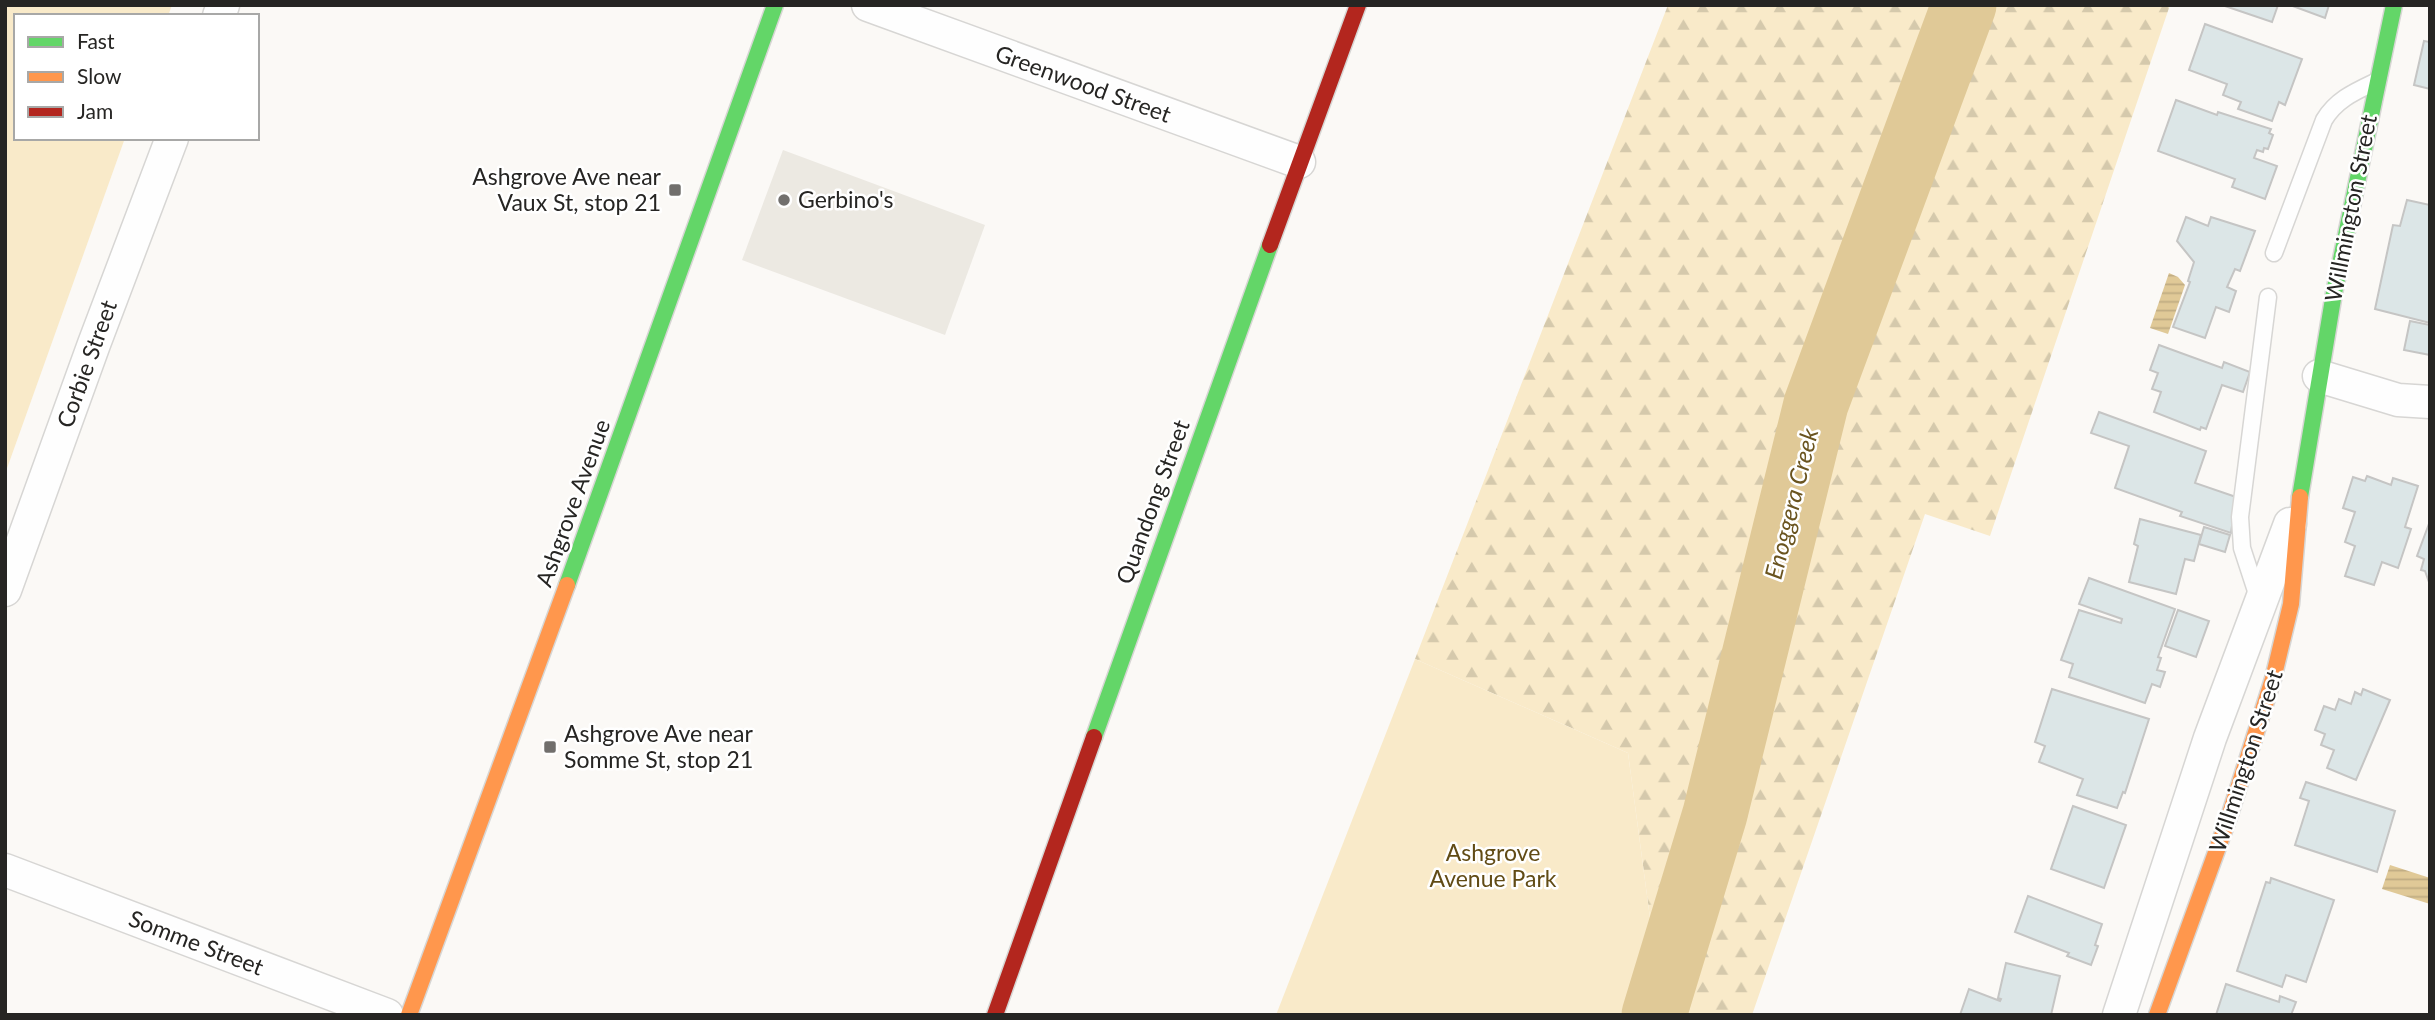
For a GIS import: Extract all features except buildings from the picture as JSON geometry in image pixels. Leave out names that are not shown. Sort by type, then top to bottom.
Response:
[{"type":"street","name":"Greenwood Street","points":[[867,5],[1298,162]]},
{"type":"street","name":"Quandong Street","points":[[995,1015],[1298,162],[1358,5]]},
{"type":"street","name":"Willmington Street","points":[[2157,1015],[2203,891],[2266,706],[2290,610],[2298,500],[2319,376],[2355,180],[2393,5]]},
{"type":"street","name":"Ashgrove Avenue","points":[[409,1015],[626,425],[766,8]]},
{"type":"street","name":"Corbie Street","points":[[5,590],[171,140]]},
{"type":"street","points":[[2319,376],[2398,400],[2430,402]]},
{"type":"street","points":[[2398,400],[2430,425]]},
{"type":"street","name":"Willmington Street","points":[[2119,1015],[2197,776],[2298,500]]},
{"type":"street","name":"Somme Street","points":[[5,870],[387,1015]]},
{"type":"lane","name":"Willmington Street","points":[[2274,253],[2324,120],[2333,106],[2377,81]]},
{"type":"lane","points":[[2260,606],[2242,548],[2240,528],[2268,297]]},
{"type":"shaded area","points":[[783,150],[985,225],[945,335],[742,260]]},
{"type":"shaded area","points":[[2169,273],[2178,277],[2185,285],[2168,334],[2150,328]]},
{"type":"shaded area","points":[[2390,865],[2430,878],[2430,904],[2382,889]]},
{"type":"green space","points":[[5,5],[172,5],[169,14],[14,14],[14,140],[124,140],[5,474]]},
{"type":"green space","points":[[1668,5],[2170,5],[1990,536],[1925,514],[1752,1015],[1663,1015],[1628,753],[1415,659]]},
{"type":"green space","name":"Ashgrove Avenue Park","points":[[1415,659],[1628,753],[1663,1015],[1276,1015]]},
{"type":"waterway","name":"Enoggera Creek","points":[[1654,1015],[1715,814],[1816,404],[1964,5]]},
{"type":"traffic: fast","points":[[567,585],[775,5]]},
{"type":"traffic: fast","points":[[2300,497],[2334,293],[2394,5]]},
{"type":"traffic: fast","points":[[1094,737],[1270,245]]},
{"type":"traffic: slow","points":[[2157,1015],[2230,814],[2273,679],[2291,604],[2300,497]]},
{"type":"traffic: slow","points":[[409,1015],[567,585]]},
{"type":"traffic: jam","points":[[1270,245],[1358,5]]},
{"type":"traffic: jam","points":[[995,1015],[1094,737]]},
{"type":"place","name":"Ashgrove Ave near Vaux St, stop 21","points":[[675,190]]},
{"type":"place","name":"Gerbino's","points":[[784,200]]},
{"type":"place","name":"Ashgrove Ave near Somme St, stop 21","points":[[550,747]]}]
